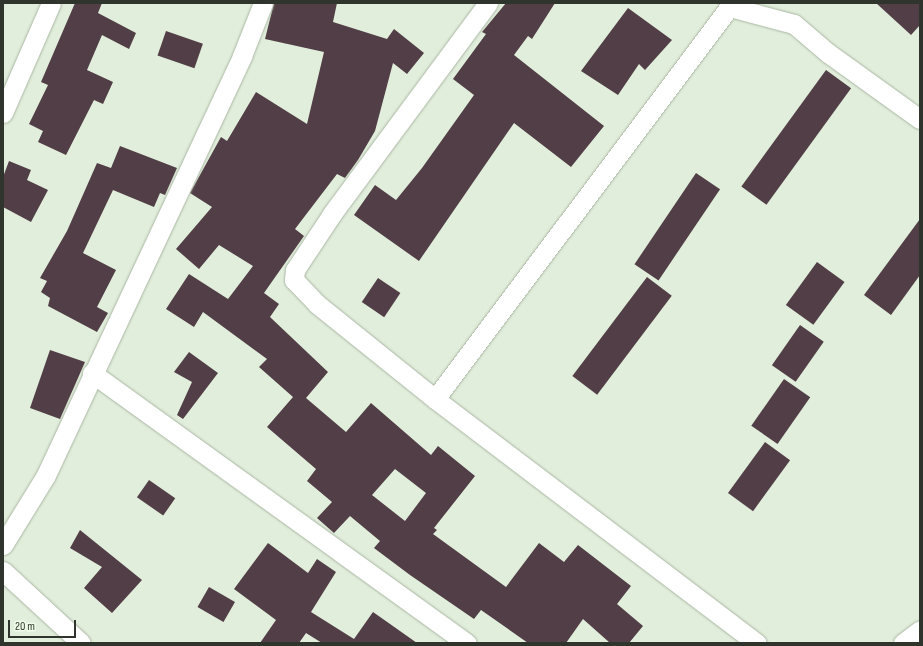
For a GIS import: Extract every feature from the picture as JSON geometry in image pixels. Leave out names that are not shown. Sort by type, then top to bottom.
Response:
[{"type":"street","points":[[3,113],[7,88],[51,3]]},
{"type":"street","points":[[3,545],[46,475],[92,373],[242,56],[263,3]]},
{"type":"street","points":[[488,3],[332,214],[295,270],[298,288],[435,399],[757,643]]},
{"type":"street","points":[[435,399],[731,5],[794,24],[828,53],[920,119]]},
{"type":"street","points":[[92,373],[467,643]]},
{"type":"street","points":[[3,571],[81,643]]},
{"type":"street","points":[[903,643],[920,630]]},
{"type":"building","points":[[75,3],[102,3],[98,13],[136,33],[129,49],[102,35],[87,70],[113,82],[103,104],[94,100],[66,155],[38,142],[43,131],[29,124],[48,85],[41,82]]},
{"type":"building","points":[[274,3],[337,3],[333,22],[387,39],[394,29],[424,53],[407,74],[393,63],[375,131],[358,160],[345,178],[337,174],[295,229],[304,236],[264,293],[279,304],[270,317],[328,372],[306,398],[346,432],[371,403],[431,455],[438,446],[475,476],[434,528],[437,530],[433,534],[506,587],[539,543],[564,562],[578,545],[631,586],[617,604],[643,626],[629,643],[610,643],[583,619],[566,643],[528,643],[481,610],[474,619],[410,575],[374,548],[380,541],[350,516],[334,533],[317,518],[332,502],[307,481],[316,469],[267,427],[293,397],[259,367],[267,359],[203,312],[194,327],[166,309],[189,274],[228,299],[253,266],[219,245],[199,269],[176,249],[212,207],[190,193],[221,137],[227,141],[256,92],[307,124],[324,52],[265,39]],"holes":[[[395,469],[426,493],[405,521],[372,495]]]},
{"type":"building","points":[[506,3],[555,3],[532,39],[528,36],[514,55],[604,126],[571,167],[514,123],[419,261],[354,215],[375,185],[396,200],[422,168],[474,95],[453,79],[486,34],[482,32]]},
{"type":"building","points":[[876,3],[920,3],[920,25],[911,35]]},
{"type":"building","points":[[628,8],[672,40],[645,70],[639,64],[618,95],[581,71]]},
{"type":"building","points":[[166,31],[203,44],[194,68],[158,56]]},
{"type":"building","points":[[826,70],[851,88],[766,205],[741,186]]},
{"type":"building","points":[[120,146],[177,168],[165,195],[160,193],[154,207],[113,190],[83,253],[116,270],[97,307],[108,313],[97,332],[48,306],[50,298],[41,292],[47,281],[40,278],[67,231],[97,163],[111,168]]},
{"type":"building","points":[[9,161],[31,170],[27,180],[48,190],[31,222],[3,207],[3,177]]},
{"type":"building","points":[[696,173],[720,189],[659,280],[634,264]]},
{"type":"building","points":[[920,219],[920,275],[891,315],[864,295]]},
{"type":"building","points":[[817,262],[845,282],[813,325],[786,305]]},
{"type":"building","points":[[647,277],[672,296],[597,395],[572,376]]},
{"type":"building","points":[[378,278],[400,293],[384,317],[362,302]]},
{"type":"building","points":[[800,325],[824,342],[796,382],[772,365]]},
{"type":"building","points":[[50,350],[85,362],[60,419],[30,408]]},
{"type":"building","points":[[189,352],[218,373],[183,419],[177,415],[192,382],[174,372]]},
{"type":"building","points":[[784,379],[810,397],[778,444],[751,426]]},
{"type":"building","points":[[765,442],[790,460],[753,511],[728,493]]},
{"type":"building","points":[[149,480],[175,498],[163,516],[137,497]]},
{"type":"building","points":[[80,530],[142,580],[112,613],[84,588],[102,567],[70,548]]},
{"type":"building","points":[[268,543],[308,573],[317,559],[336,572],[311,612],[354,639],[373,612],[417,643],[322,643],[306,633],[299,643],[260,643],[276,620],[234,589]]},
{"type":"building","points":[[209,587],[235,602],[223,622],[198,607]]}]
